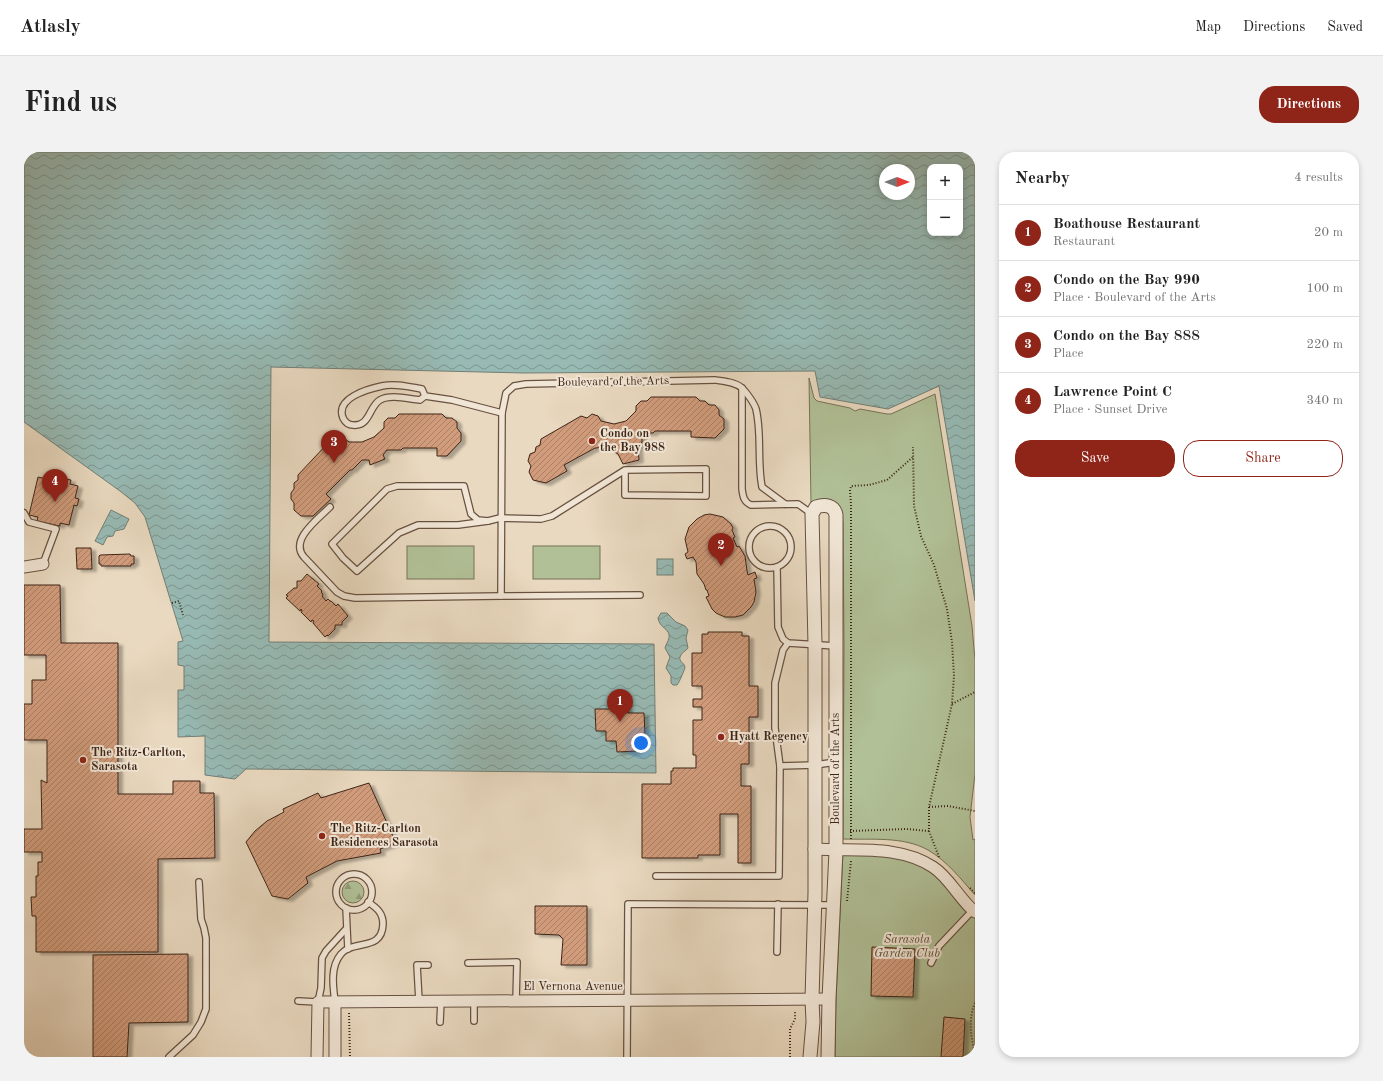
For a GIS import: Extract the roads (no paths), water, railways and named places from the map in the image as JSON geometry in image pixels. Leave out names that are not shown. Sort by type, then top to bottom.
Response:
[{"type":"street","name":"Boulevard of the Arts","points":[[810,1057],[813,1022],[815,765],[815,645],[812,514],[816,507],[824,505],[828,505],[835,510],[837,762],[836,851],[828,999],[828,1057]]},
{"type":"street","points":[[24,567],[43,564]]},
{"type":"street","points":[[814,849],[900,853],[920,860],[934,867],[974,911]]},
{"type":"street","name":"El Vernona Avenue","points":[[318,1002],[828,999]]},
{"type":"street","points":[[317,1057],[318,1002]]},
{"type":"street","points":[[335,1002],[335,1057]]},
{"type":"lane","name":"Boulevard of the Arts","points":[[501,596],[500,518],[502,413],[506,393],[514,386],[526,384],[715,380],[724,381],[742,388]]},
{"type":"lane","points":[[426,396],[422,389],[383,385],[349,398],[344,405],[342,414],[348,424],[356,425],[364,422],[376,403],[382,399],[391,398],[420,400],[426,396],[452,400],[502,413]]},
{"type":"lane","points":[[742,388],[755,407],[758,425],[759,473],[762,487],[785,504]]},
{"type":"lane","points":[[742,388],[742,489],[744,499],[751,505],[798,504],[812,514]]},
{"type":"lane","points":[[488,521],[478,520],[471,514],[464,486],[397,486],[387,489],[332,544],[343,558],[358,572],[399,533],[418,525],[458,525],[488,521],[500,518],[541,518],[552,516],[625,470],[706,469],[706,496],[625,495],[625,470]]},
{"type":"lane","points":[[330,507],[304,533],[300,541],[299,551],[337,592],[344,596],[355,598],[640,595]]},
{"type":"lane","points":[[24,513],[29,522],[56,529],[43,564]]},
{"type":"lane","points":[[767,526],[780,528],[790,539],[790,553],[787,560],[777,567],[768,568],[762,566],[756,562],[750,551],[750,544],[755,532],[767,526]]},
{"type":"lane","points":[[777,567],[778,627],[783,639],[788,643],[836,646]]},
{"type":"lane","points":[[656,876],[780,876],[780,766],[774,721],[775,683],[783,650],[788,643]]},
{"type":"lane","points":[[780,766],[815,765],[837,762]]},
{"type":"lane","points":[[349,874],[361,875],[372,888],[372,894],[368,902],[361,909],[355,910],[346,908],[338,902],[335,891],[339,880],[349,874]]},
{"type":"lane","points":[[169,1057],[193,1035],[201,1022],[206,1009],[206,938],[201,920],[199,882]]},
{"type":"lane","points":[[335,1002],[333,988],[334,966],[341,954],[348,949],[371,943],[382,933],[383,918],[380,912],[368,902]]},
{"type":"lane","points":[[627,1057],[628,904],[833,905]]},
{"type":"lane","points":[[777,952],[778,904]]},
{"type":"lane","points":[[346,908],[348,949]]},
{"type":"lane","points":[[931,963],[939,946],[974,911]]},
{"type":"lane","points":[[298,1001],[318,1002],[321,988],[322,958],[346,929]]},
{"type":"lane","points":[[468,963],[517,962],[516,1001]]},
{"type":"lane","points":[[419,1001],[417,965],[428,965]]},
{"type":"lane","points":[[440,1022],[441,1001]]},
{"type":"lane","points":[[474,1001],[474,1021]]},
{"type":"water","points":[[24,152],[975,152],[975,601],[939,386],[888,409],[820,397],[815,371],[524,373],[271,367],[269,642],[654,644],[656,773],[246,769],[235,779],[205,775],[205,736],[178,737],[178,690],[184,690],[184,666],[178,665],[178,642],[183,641],[145,517],[135,503],[24,422]]},
{"type":"water","points":[[111,510],[129,519],[124,529],[115,531],[113,536],[107,537],[103,545],[95,541]]},
{"type":"water","points":[[657,559],[673,559],[673,575],[657,575]]},
{"type":"water","points":[[661,613],[667,613],[676,622],[685,626],[688,630],[686,638],[688,648],[680,657],[680,660],[685,667],[677,685],[673,685],[671,683],[671,676],[666,668],[670,657],[665,648],[669,635],[667,630],[660,624],[658,618]]},
{"type":"place","name":"Condo on the Bay 988","points":[[592,441]]},
{"type":"place","name":"Condo on the Bay 888","points":[[334,463]]},
{"type":"place","name":"Lawrence Point C","points":[[55,502]]},
{"type":"place","name":"Condo on the Bay 990","points":[[721,566]]},
{"type":"place","name":"Boathouse Restaurant","points":[[620,722]]},
{"type":"place","name":"Hyatt Regency","points":[[721,737]]},
{"type":"place","name":"The Ritz-Carlton, Sarasota","points":[[83,760]]},
{"type":"place","name":"The Ritz-Carlton Residences Sarasota","points":[[322,836]]},
{"type":"park label","name":"Sarasota Garden Club","points":[[907,947]]}]
